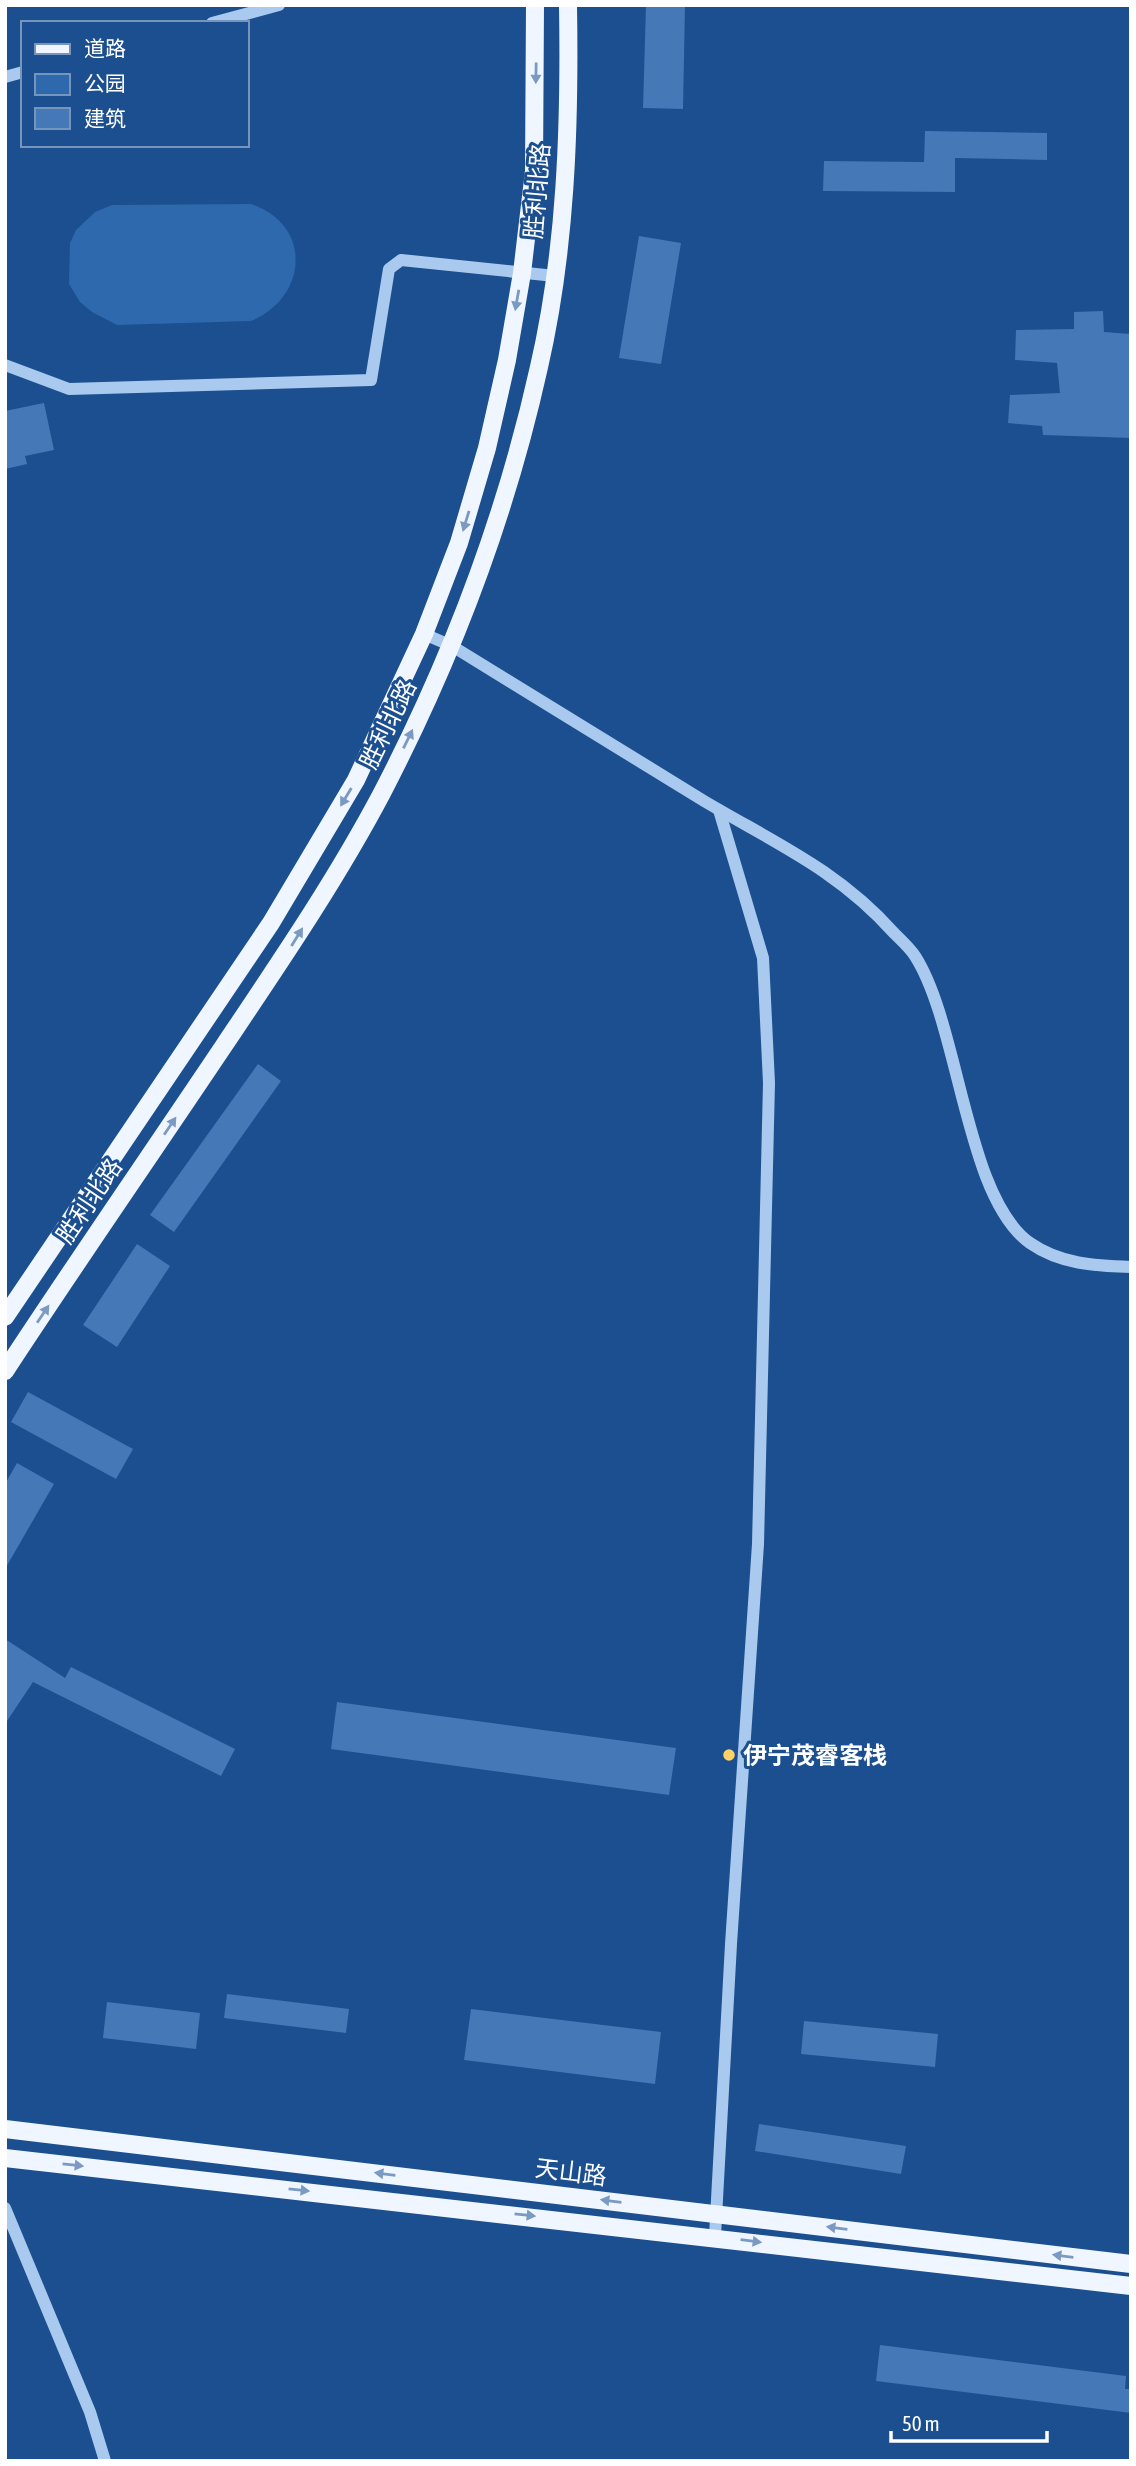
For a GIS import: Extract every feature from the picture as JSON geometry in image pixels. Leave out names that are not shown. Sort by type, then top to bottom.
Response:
[{"type":"main road","name":"胜利北路","points":[[5,1317],[271,923],[356,780],[424,634],[459,543],[487,448],[522,273],[534,171],[535,5]]},
{"type":"main road","name":"胜利北路","points":[[5,1371],[295,940],[381,795],[452,646],[486,555],[539,367],[555,276],[565,174],[568,5]]},
{"type":"main road","name":"天山路","points":[[5,2129],[1131,2264]]},
{"type":"main road","name":"天山路","points":[[5,2158],[715,2236],[1131,2286]]},
{"type":"street","points":[[219,21],[279,5]]},
{"type":"street","points":[[5,365],[69,389],[370,380],[388,269],[401,260],[555,276]]},
{"type":"street","points":[[424,634],[452,646],[719,810],[824,869],[879,916],[915,957],[937,1010],[985,1171],[1007,1221],[1029,1242],[1056,1257],[1087,1265],[1131,1267]]},
{"type":"street","points":[[715,2236],[731,1944],[758,1544],[769,1083],[763,958],[719,810]]},
{"type":"street","points":[[5,2208],[90,2412],[105,2461]]},
{"type":"green space","points":[[251,204],[271,214],[285,228],[293,244],[296,261],[284,296],[270,310],[251,321],[117,325],[92,312],[80,302],[69,284],[70,243],[76,230],[95,212],[112,205]]},
{"type":"building","points":[[646,5],[685,5],[683,109],[643,108]]},
{"type":"building","points":[[925,131],[1047,133],[1047,160],[955,158],[955,192],[823,191],[824,161],[924,162]]},
{"type":"building","points":[[639,236],[681,243],[661,364],[619,358]]},
{"type":"building","points":[[1103,311],[1104,332],[1131,334],[1131,438],[1043,435],[1042,426],[1008,423],[1010,395],[1060,393],[1057,363],[1015,360],[1016,330],[1074,329],[1074,312]]},
{"type":"building","points":[[44,403],[54,450],[25,456],[27,464],[5,469],[5,411]]},
{"type":"building","points":[[258,1064],[281,1081],[174,1232],[150,1215]]},
{"type":"building","points":[[137,1244],[170,1266],[117,1347],[83,1325]]},
{"type":"building","points":[[28,1392],[133,1449],[116,1479],[11,1422]]},
{"type":"building","points":[[17,1463],[54,1484],[5,1569],[5,1484]]},
{"type":"building","points":[[5,1639],[65,1678],[71,1667],[235,1749],[221,1776],[33,1682],[5,1724]]},
{"type":"building","points":[[337,1702],[676,1748],[669,1795],[331,1749]]},
{"type":"building","points":[[227,1994],[349,2009],[346,2033],[224,2018]]},
{"type":"building","points":[[107,2002],[200,2013],[196,2049],[103,2038]]},
{"type":"building","points":[[471,2009],[661,2032],[655,2084],[464,2060]]},
{"type":"building","points":[[804,2021],[938,2034],[935,2067],[801,2054]]},
{"type":"building","points":[[759,2124],[906,2146],[901,2174],[755,2151]]},
{"type":"building","points":[[880,2345],[1126,2376],[1125,2389],[1131,2389],[1131,2413],[876,2381]]},
{"type":"place","name":"伊宁茂睿客栈","points":[[729,1755]]}]
